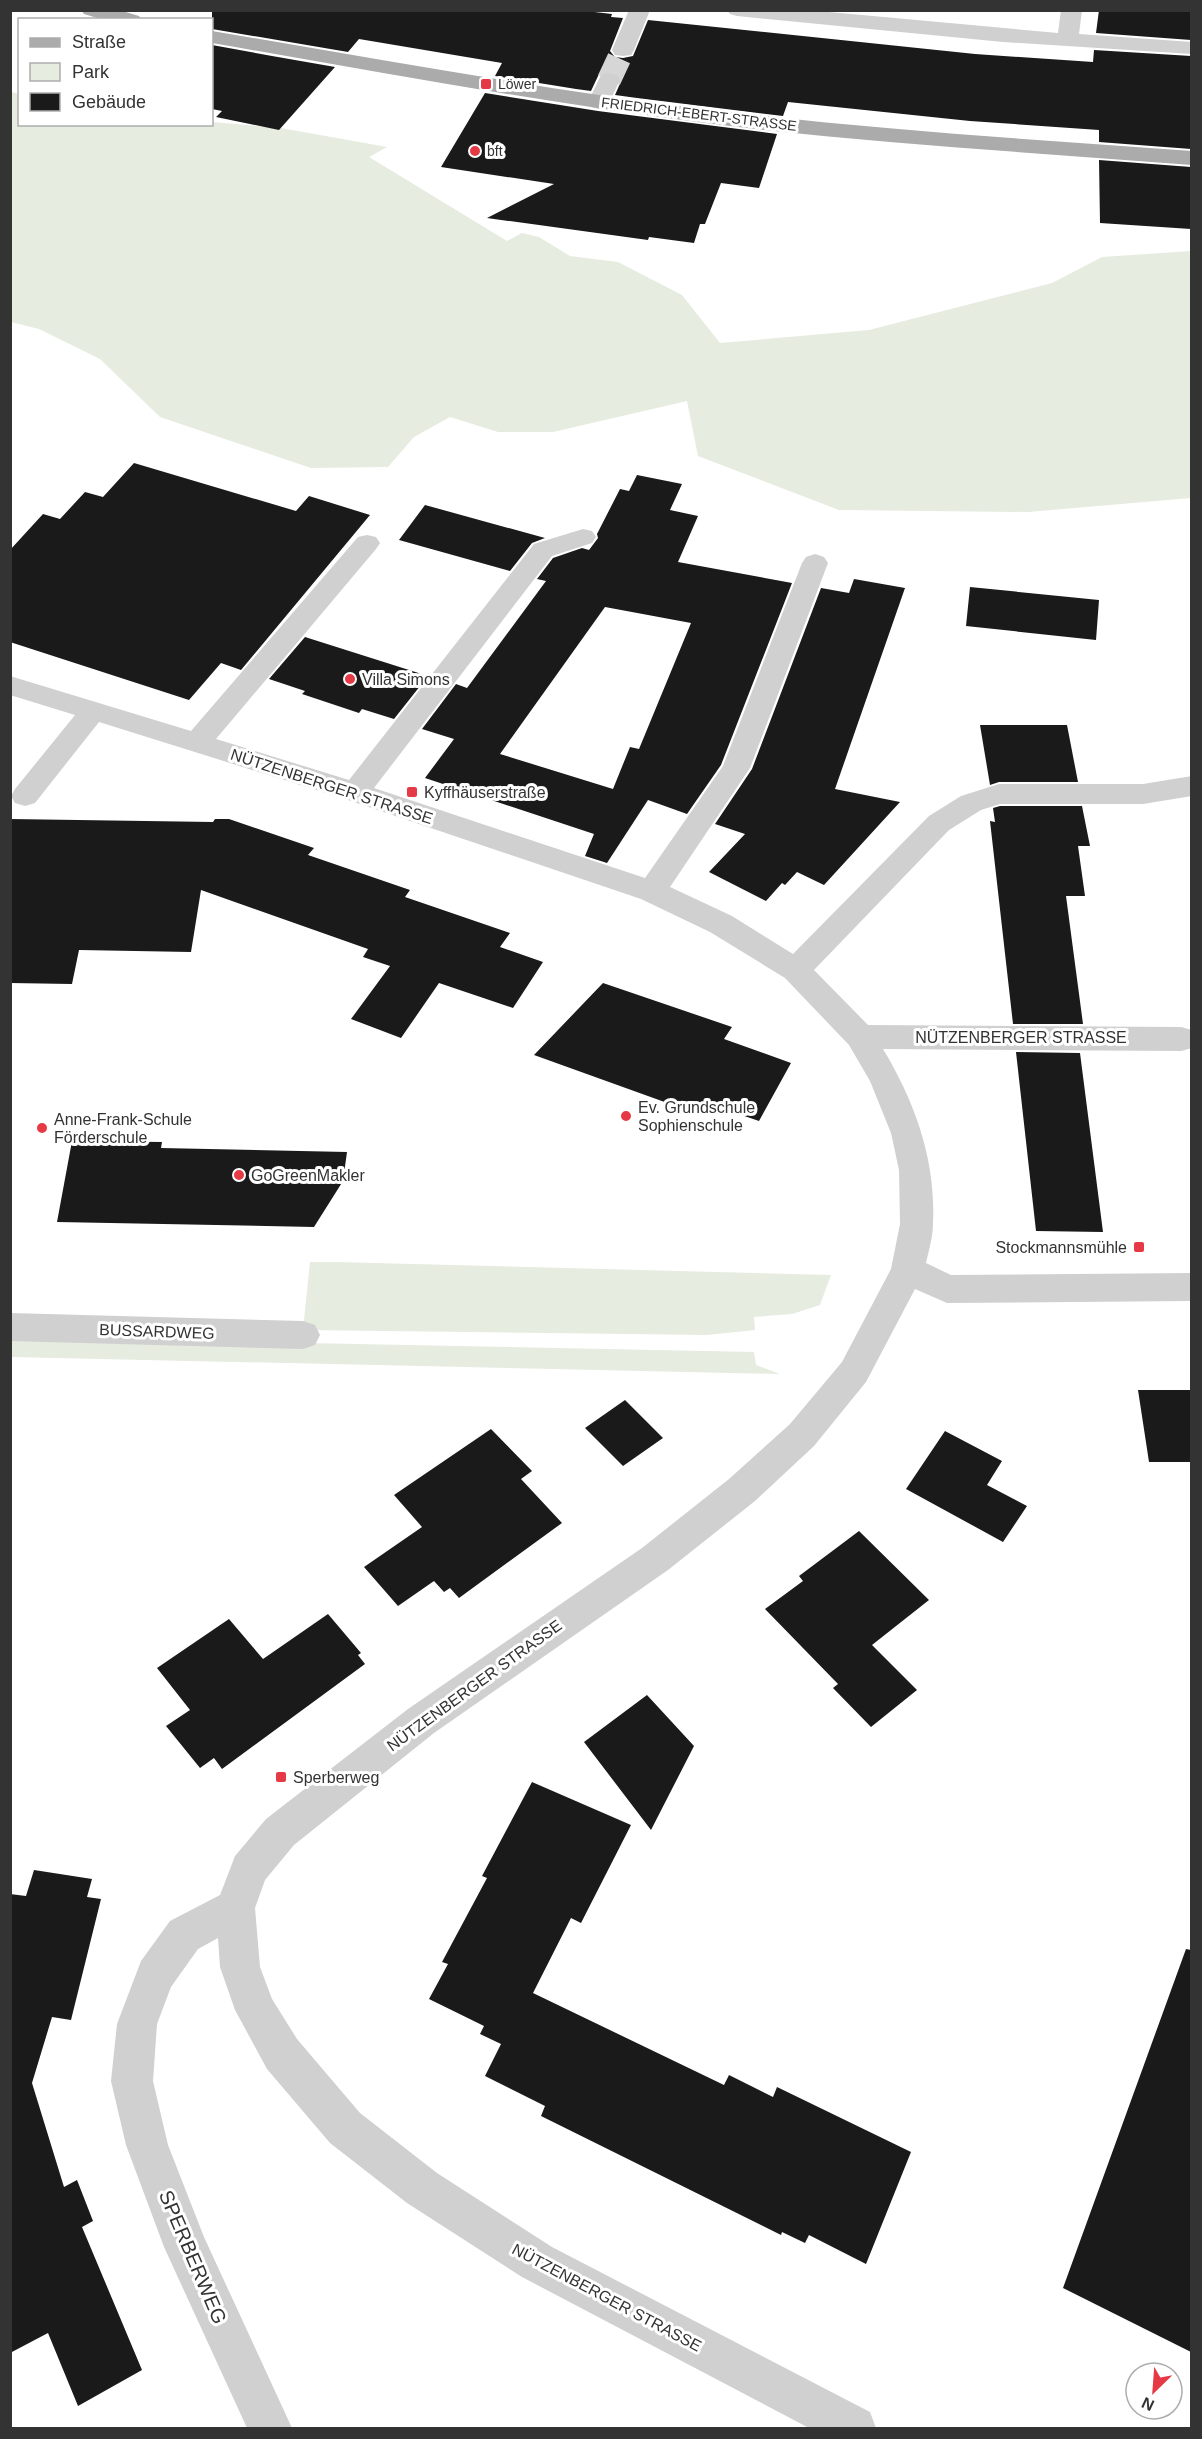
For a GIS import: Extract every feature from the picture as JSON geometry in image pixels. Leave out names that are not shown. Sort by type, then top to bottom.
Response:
[{"type":"main road","points":[[91,10],[124,18]]},
{"type":"main road","name":"FRIEDRICH-EBERT-STRASSE","points":[[213,37],[599,102],[841,131],[1191,158]]},
{"type":"street","points":[[623,50],[640,10]]},
{"type":"street","points":[[737,10],[1067,40],[1191,48]]},
{"type":"street","points":[[1067,40],[1072,10]]},
{"type":"street","points":[[599,102],[609,80]]},
{"type":"street","points":[[355,792],[543,550],[584,537]]},
{"type":"street","points":[[197,743],[367,543]]},
{"type":"street","points":[[652,891],[736,768],[815,563]]},
{"type":"street","name":"NÜTZENBERGER STRASSE","points":[[10,685],[355,792],[652,891],[721,924],[796,970],[860,1037],[885,1079],[907,1133],[915,1170],[917,1224],[908,1270],[854,1372],[802,1435],[742,1490],[655,1559],[421,1720],[280,1832],[249,1869],[235,1908],[240,1967],[255,2010],[282,2054],[345,2128],[422,2188],[537,2262],[854,2428]]},
{"type":"street","points":[[25,796],[94,710]]},
{"type":"street","points":[[796,970],[939,824],[971,803],[999,794],[1143,794],[1191,786]]},
{"type":"street","name":"NÜTZENBERGER STRASSE","points":[[860,1037],[1181,1039]]},
{"type":"street","points":[[908,1270],[948,1289],[1191,1287]]},
{"type":"street","name":"BUSSARDWEG","points":[[10,1327],[303,1335]]},
{"type":"street","name":"SPERBERWEG","points":[[235,1908],[184,1935],[155,1974],[137,2024],[132,2081],[147,2145],[186,2247],[270,2428]]},
{"type":"green space","points":[[11,92],[18,94],[18,126],[213,126],[213,122],[281,128],[387,147],[369,157],[507,241],[522,233],[539,237],[570,256],[618,262],[682,295],[720,343],[869,330],[1052,283],[1102,257],[1191,251],[1191,498],[1028,512],[839,510],[698,456],[687,401],[553,432],[498,432],[450,417],[414,437],[388,467],[311,468],[160,417],[100,359],[39,329],[11,322]]},
{"type":"green space","points":[[310,1262],[831,1275],[820,1305],[792,1314],[754,1317],[755,1330],[707,1335],[303,1330]]},
{"type":"green space","points":[[11,1337],[754,1352],[756,1365],[780,1374],[11,1357]]},
{"type":"building","points":[[212,10],[577,10],[612,14],[611,17],[623,18],[610,51],[615,57],[623,58],[633,56],[648,20],[975,54],[1093,62],[1094,50],[1191,56],[1191,149],[1099,142],[1099,130],[970,121],[788,102],[783,116],[615,95],[622,79],[618,73],[610,71],[599,74],[591,91],[495,76],[502,63],[359,39],[348,52],[213,29]]},
{"type":"building","points":[[1099,10],[1191,10],[1191,40],[1096,33]]},
{"type":"building","points":[[213,45],[335,67],[279,130],[216,117],[222,111],[213,109]]},
{"type":"building","points":[[485,93],[598,111],[777,134],[759,188],[721,183],[705,224],[700,224],[694,243],[649,237],[648,240],[487,218],[554,184],[441,167]]},
{"type":"building","points":[[1099,160],[1191,167],[1191,229],[1100,223]]},
{"type":"building","points":[[134,463],[296,511],[309,496],[370,515],[241,670],[221,663],[189,700],[10,642],[10,550],[43,514],[60,519],[85,492],[103,497]]},
{"type":"building","points":[[637,475],[682,484],[670,510],[698,516],[678,562],[792,583],[721,765],[687,814],[648,800],[607,863],[585,856],[594,834],[425,778],[454,739],[422,729],[456,684],[467,688],[546,581],[537,579],[553,558],[582,548],[589,550],[598,538],[597,534],[620,489],[629,491]],"holes":[[[605,607],[691,623],[639,749],[630,747],[613,789],[500,754]]]},
{"type":"building","points":[[425,505],[545,538],[532,543],[510,571],[399,540]]},
{"type":"building","points":[[854,579],[905,588],[835,789],[900,802],[824,885],[797,872],[785,885],[782,883],[766,901],[709,872],[745,834],[715,824],[752,769],[821,588],[849,593]]},
{"type":"building","points":[[970,587],[1099,600],[1096,640],[966,626]]},
{"type":"building","name":"Villa Simons","points":[[305,637],[428,676],[394,719],[362,709],[359,713],[302,694],[305,691],[269,679]]},
{"type":"building","points":[[980,725],[1067,725],[1078,782],[999,782],[990,785]]},
{"type":"building","points":[[1000,806],[1082,806],[1090,846],[1078,846],[1085,896],[1066,896],[1083,1024],[1013,1024],[990,821],[995,822],[993,808]]},
{"type":"building","points":[[10,819],[213,822],[215,819],[229,819],[314,848],[308,855],[410,890],[405,897],[510,933],[500,947],[543,962],[513,1008],[439,983],[401,1038],[351,1019],[390,966],[363,957],[368,949],[201,890],[191,952],[79,950],[72,984],[10,983]]},
{"type":"building","points":[[603,983],[732,1027],[724,1039],[791,1063],[759,1121],[712,1105],[708,1111],[687,1103],[684,1109],[534,1055]]},
{"type":"building","points":[[1016,1052],[1080,1053],[1103,1232],[1036,1231]]},
{"type":"building","points":[[72,1141],[162,1142],[161,1148],[347,1152],[343,1181],[314,1227],[57,1222]]},
{"type":"building","points":[[1138,1390],[1191,1390],[1191,1462],[1149,1462]]},
{"type":"building","points":[[625,1400],[663,1438],[623,1466],[585,1428]]},
{"type":"building","points":[[491,1429],[532,1471],[521,1479],[562,1523],[459,1598],[450,1588],[444,1592],[434,1581],[398,1606],[364,1567],[422,1527],[394,1495]]},
{"type":"building","points":[[945,1431],[1002,1461],[987,1485],[1027,1506],[1003,1542],[906,1489]]},
{"type":"building","points":[[859,1531],[929,1600],[872,1645],[917,1690],[871,1727],[833,1688],[838,1684],[765,1609],[803,1581],[799,1576]]},
{"type":"building","points":[[328,1614],[361,1653],[358,1655],[365,1664],[222,1769],[214,1758],[200,1768],[166,1726],[190,1710],[157,1668],[229,1619],[263,1659]]},
{"type":"building","points":[[647,1695],[694,1746],[651,1830],[584,1742]]},
{"type":"building","points":[[532,1782],[631,1825],[581,1923],[571,1918],[533,1993],[724,2085],[729,2075],[773,2097],[777,2087],[911,2152],[866,2264],[809,2235],[805,2243],[782,2232],[781,2235],[541,2116],[545,2106],[485,2076],[501,2044],[480,2034],[484,2026],[429,1999],[448,1964],[442,1962],[487,1878],[482,1876]]},
{"type":"building","points":[[34,1870],[92,1879],[87,1897],[101,1899],[71,2020],[52,2017],[32,2083],[64,2187],[77,2180],[93,2221],[82,2227],[142,2370],[78,2406],[48,2333],[10,2353],[10,1894],[26,1896]]},
{"type":"building","points":[[1186,1949],[1191,1950],[1191,2352],[1063,2288]]},
{"type":"tunnel","points":[[609,80],[623,50]]},
{"type":"place","name":"Löwer","points":[[486,84]]},
{"type":"place","name":"bft","points":[[475,151]]},
{"type":"place","name":"Villa Simons","points":[[350,679]]},
{"type":"place","name":"Kyffhäuserstraße","points":[[412,792]]},
{"type":"place","name":"Ev. Grundschule Sophienschule","points":[[626,1116]]},
{"type":"place","name":"Anne-Frank-Schule Förderschule","points":[[42,1128]]},
{"type":"place","name":"GoGreenMakler","points":[[239,1175]]},
{"type":"place","name":"Stockmannsmühle","points":[[1139,1247]]},
{"type":"place","name":"Sperberweg","points":[[281,1777]]}]
